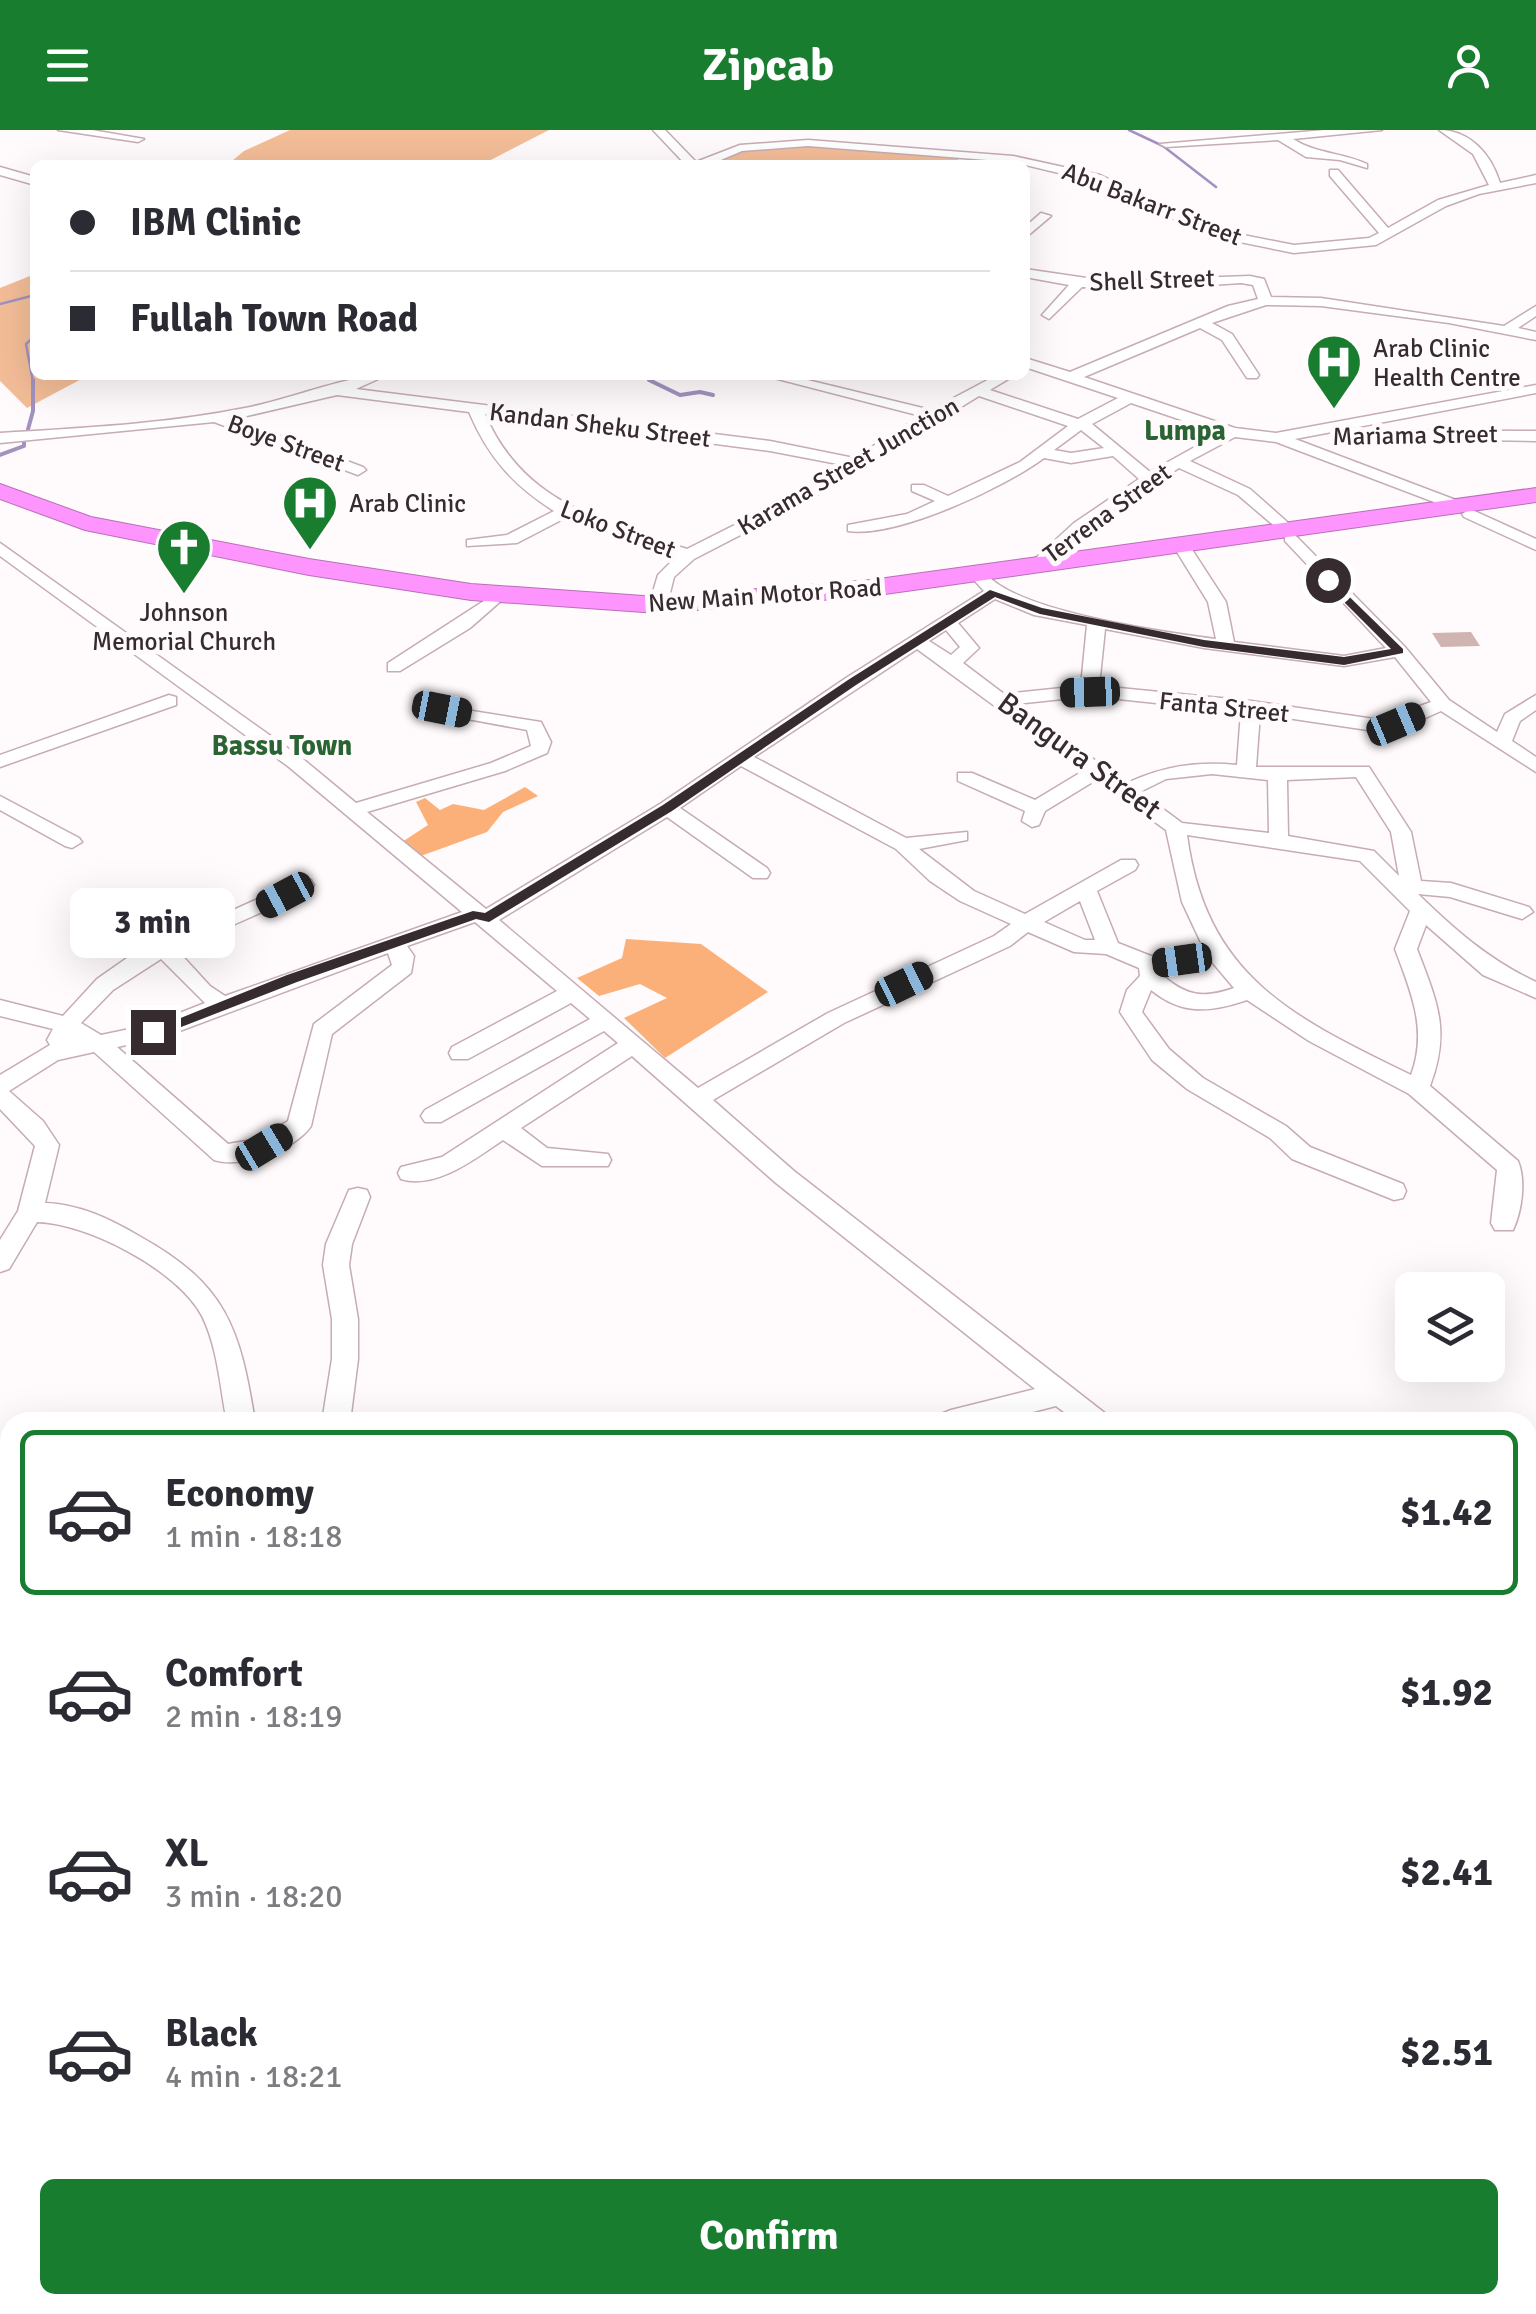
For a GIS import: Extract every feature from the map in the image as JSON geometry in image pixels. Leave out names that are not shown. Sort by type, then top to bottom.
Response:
[{"type":"highway","name":"New Main Motor Road","points":[[0,494],[85,523],[309,567],[472,592],[658,605],[771,599],[1035,566],[1290,534],[1536,495]]},
{"type":"highway","name":"New Main Motor Road","points":[[0,494],[78,527],[148,544],[493,600],[657,611],[988,586],[1290,534]]},
{"type":"highway","name":"New Main Motor Road","points":[[1462,509],[1536,504]]},
{"type":"street","points":[[64,130],[138,138]]},
{"type":"street","points":[[659,130],[690,160]]},
{"type":"street","points":[[1166,144],[1376,130]]},
{"type":"street","points":[[1445,130],[1468,142],[1494,177],[1495,186]]},
{"type":"street","points":[[1280,136],[1310,155],[1342,157],[1364,166]]},
{"type":"street","name":"Abu Bakarr Street","points":[[706,160],[727,151],[781,144],[832,144],[1014,160]]},
{"type":"street","points":[[960,160],[965,156]]},
{"type":"street","name":"Abu Bakarr Street","points":[[1030,162],[1081,172],[1198,226],[1262,249],[1318,249],[1372,242],[1442,204],[1495,186],[1536,179]]},
{"type":"street","points":[[0,171],[30,180]]},
{"type":"street","points":[[1334,173],[1387,236]]},
{"type":"street","points":[[1030,229],[1044,216]]},
{"type":"street","name":"Shell Street","points":[[1030,273],[1078,282],[1191,284],[1232,272],[1263,275],[1266,300]]},
{"type":"street","points":[[1048,315],[1078,282]]},
{"type":"street","points":[[1074,376],[1200,322],[1266,300],[1321,302],[1536,336]]},
{"type":"street","points":[[1508,329],[1536,310]]},
{"type":"street","points":[[1200,322],[1227,337],[1252,375]]},
{"type":"street","name":"Mariama Street","points":[[1030,365],[1074,376],[1233,432],[1285,437],[1536,436]]},
{"type":"street","points":[[0,438],[214,416],[339,391],[367,380]]},
{"type":"street","points":[[789,380],[932,415]]},
{"type":"street","name":"Karama Street Junction","points":[[658,605],[666,575],[688,555],[860,464],[932,415],[999,380]]},
{"type":"street","points":[[1285,437],[1536,390]]},
{"type":"street","name":"Kandan Sheku Street","points":[[339,391],[770,446],[860,464]]},
{"type":"street","points":[[978,391],[1080,424],[1150,480]]},
{"type":"street","points":[[854,528],[912,518],[949,502],[1025,466],[1080,424],[1133,396]]},
{"type":"street","name":"Loko Street","points":[[476,410],[482,429],[507,469],[524,486],[566,511],[688,555]]},
{"type":"street","name":"Boye Street","points":[[214,416],[358,470]]},
{"type":"street","name":"Terrena Street","points":[[1035,566],[1056,546],[1176,461],[1233,432]]},
{"type":"street","points":[[1285,437],[1462,509],[1536,545]]},
{"type":"street","points":[[1042,453],[1071,458],[1117,452]]},
{"type":"street","points":[[1176,461],[1244,492],[1290,534],[1399,651],[1442,704],[1536,766]]},
{"type":"street","points":[[918,488],[949,502]]},
{"type":"street","points":[[474,543],[511,540],[566,511]]},
{"type":"street","points":[[0,548],[296,763],[606,1020],[785,1177],[1084,1412]]},
{"type":"street","points":[[1186,552],[1217,602],[1226,646]]},
{"type":"street","points":[[0,1086],[51,1053],[153,1032],[392,943],[481,916],[667,808],[948,622],[988,586],[1040,611],[1226,646],[1344,661],[1399,651]]},
{"type":"street","points":[[394,667],[464,624],[493,600]]},
{"type":"street","points":[[1090,692],[1088,679],[1098,639],[1095,621]]},
{"type":"street","points":[[948,622],[970,648],[954,662]]},
{"type":"street","name":"Bangura Street","points":[[918,642],[954,662],[1053,742],[1129,790],[1176,828],[1178,850],[1199,923],[1229,971],[1364,1063],[1417,1088],[1509,1167],[1504,1223]]},
{"type":"street","name":"Fanta Street","points":[[1002,700],[1090,692],[1251,707],[1381,726],[1396,724],[1442,704]]},
{"type":"street","points":[[0,761],[168,701]]},
{"type":"street","points":[[1502,742],[1512,718],[1536,701]]},
{"type":"street","points":[[1246,769],[1251,707]]},
{"type":"street","points":[[352,810],[498,766],[540,749],[542,742],[534,726],[442,709]]},
{"type":"street","points":[[1362,771],[1381,726]]},
{"type":"street","points":[[741,758],[903,845],[936,876],[967,896],[1082,947],[1109,948],[1150,971],[1177,1001],[1217,1002],[1252,990]]},
{"type":"street","points":[[1129,790],[1162,774],[1212,768],[1279,775],[1362,771]]},
{"type":"street","points":[[966,777],[1034,814],[1098,771]]},
{"type":"street","points":[[1362,771],[1401,832],[1405,885]]},
{"type":"street","points":[[1277,840],[1282,825],[1272,791],[1279,775]]},
{"type":"street","points":[[0,802],[72,842]]},
{"type":"street","points":[[667,808],[760,872]]},
{"type":"street","points":[[1176,828],[1366,856],[1404,850]]},
{"type":"street","points":[[903,845],[960,836]]},
{"type":"street","points":[[1366,856],[1405,885],[1420,912],[1491,970],[1536,990]]},
{"type":"street","points":[[697,1099],[836,1018],[1002,941],[1027,922],[1128,865]]},
{"type":"street","points":[[51,1053],[66,1025],[96,994],[163,948],[266,905],[304,884]]},
{"type":"street","points":[[1405,885],[1451,890],[1522,912]]},
{"type":"street","points":[[1085,888],[1109,948]]},
{"type":"street","points":[[1417,1088],[1431,1052],[1426,1004],[1406,949],[1420,912]]},
{"type":"street","points":[[0,1008],[66,1025],[98,1043],[223,1154],[264,1147],[299,1126],[322,1030],[402,968],[403,956],[392,943]]},
{"type":"street","points":[[163,948],[202,990],[222,1004]]},
{"type":"street","points":[[1220,954],[1150,971],[1131,1012],[1145,1038],[1168,1064],[1207,1094],[1282,1135],[1299,1152],[1394,1191]]},
{"type":"street","points":[[460,1053],[571,993]]},
{"type":"street","points":[[433,1116],[606,1020]]},
{"type":"street","points":[[410,1173],[450,1164],[633,1044]]},
{"type":"street","points":[[0,1096],[35,1127],[47,1145],[30,1212],[0,1262]]},
{"type":"street","points":[[504,1128],[542,1157],[599,1160]]},
{"type":"street","points":[[337,1412],[345,1346],[336,1265],[339,1244],[358,1196]]},
{"type":"street","points":[[30,1212],[69,1215],[96,1226],[138,1247],[204,1296],[230,1359],[239,1412]]},
{"type":"street","points":[[990,1412],[1061,1394]]},
{"type":"shaded area","points":[[290,130],[549,130],[491,160],[233,160]]},
{"type":"shaded area","points":[[778,143],[962,157],[714,160]]},
{"type":"shaded area","points":[[30,276],[30,380],[80,380],[27,408],[0,381],[0,288]]},
{"type":"shaded area","points":[[525,787],[538,796],[503,812],[487,832],[418,857],[402,842],[428,825],[416,802],[425,798],[440,810],[453,804],[484,810]]},
{"type":"shaded area","points":[[626,939],[701,944],[768,992],[665,1058],[624,1018],[667,998],[640,984],[599,996],[577,978],[622,958]]},
{"type":"building","points":[[1471,632],[1480,646],[1441,647],[1432,633]]},
{"type":"waterway","points":[[1129,130],[1163,146],[1216,187]]},
{"type":"waterway","points":[[0,304],[30,296]]},
{"type":"waterway","points":[[30,340],[26,344],[30,366]]},
{"type":"waterway","points":[[649,380],[680,395],[713,395]]},
{"type":"waterway","points":[[650,380],[654,382]]},
{"type":"waterway","points":[[27,433],[33,411],[33,382]]},
{"type":"waterway","points":[[0,455],[24,446],[24,437]]},
{"type":"place","name":"Arab Clinic Health Centre","points":[[1334,411]]},
{"type":"place","name":"Arab Clinic","points":[[310,552]]},
{"type":"place","name":"Johnson Memorial Church","points":[[184,596]]},
{"type":"district","name":"Lumpa","points":[[1185,431]]},
{"type":"district","name":"Bassu Town","points":[[282,746]]},
{"type":"route","points":[[153,1032],[292,978],[478,914],[484,919],[667,808],[852,682],[994,592],[1040,611],[1204,643],[1344,661],[1399,651],[1328,580]]}]
